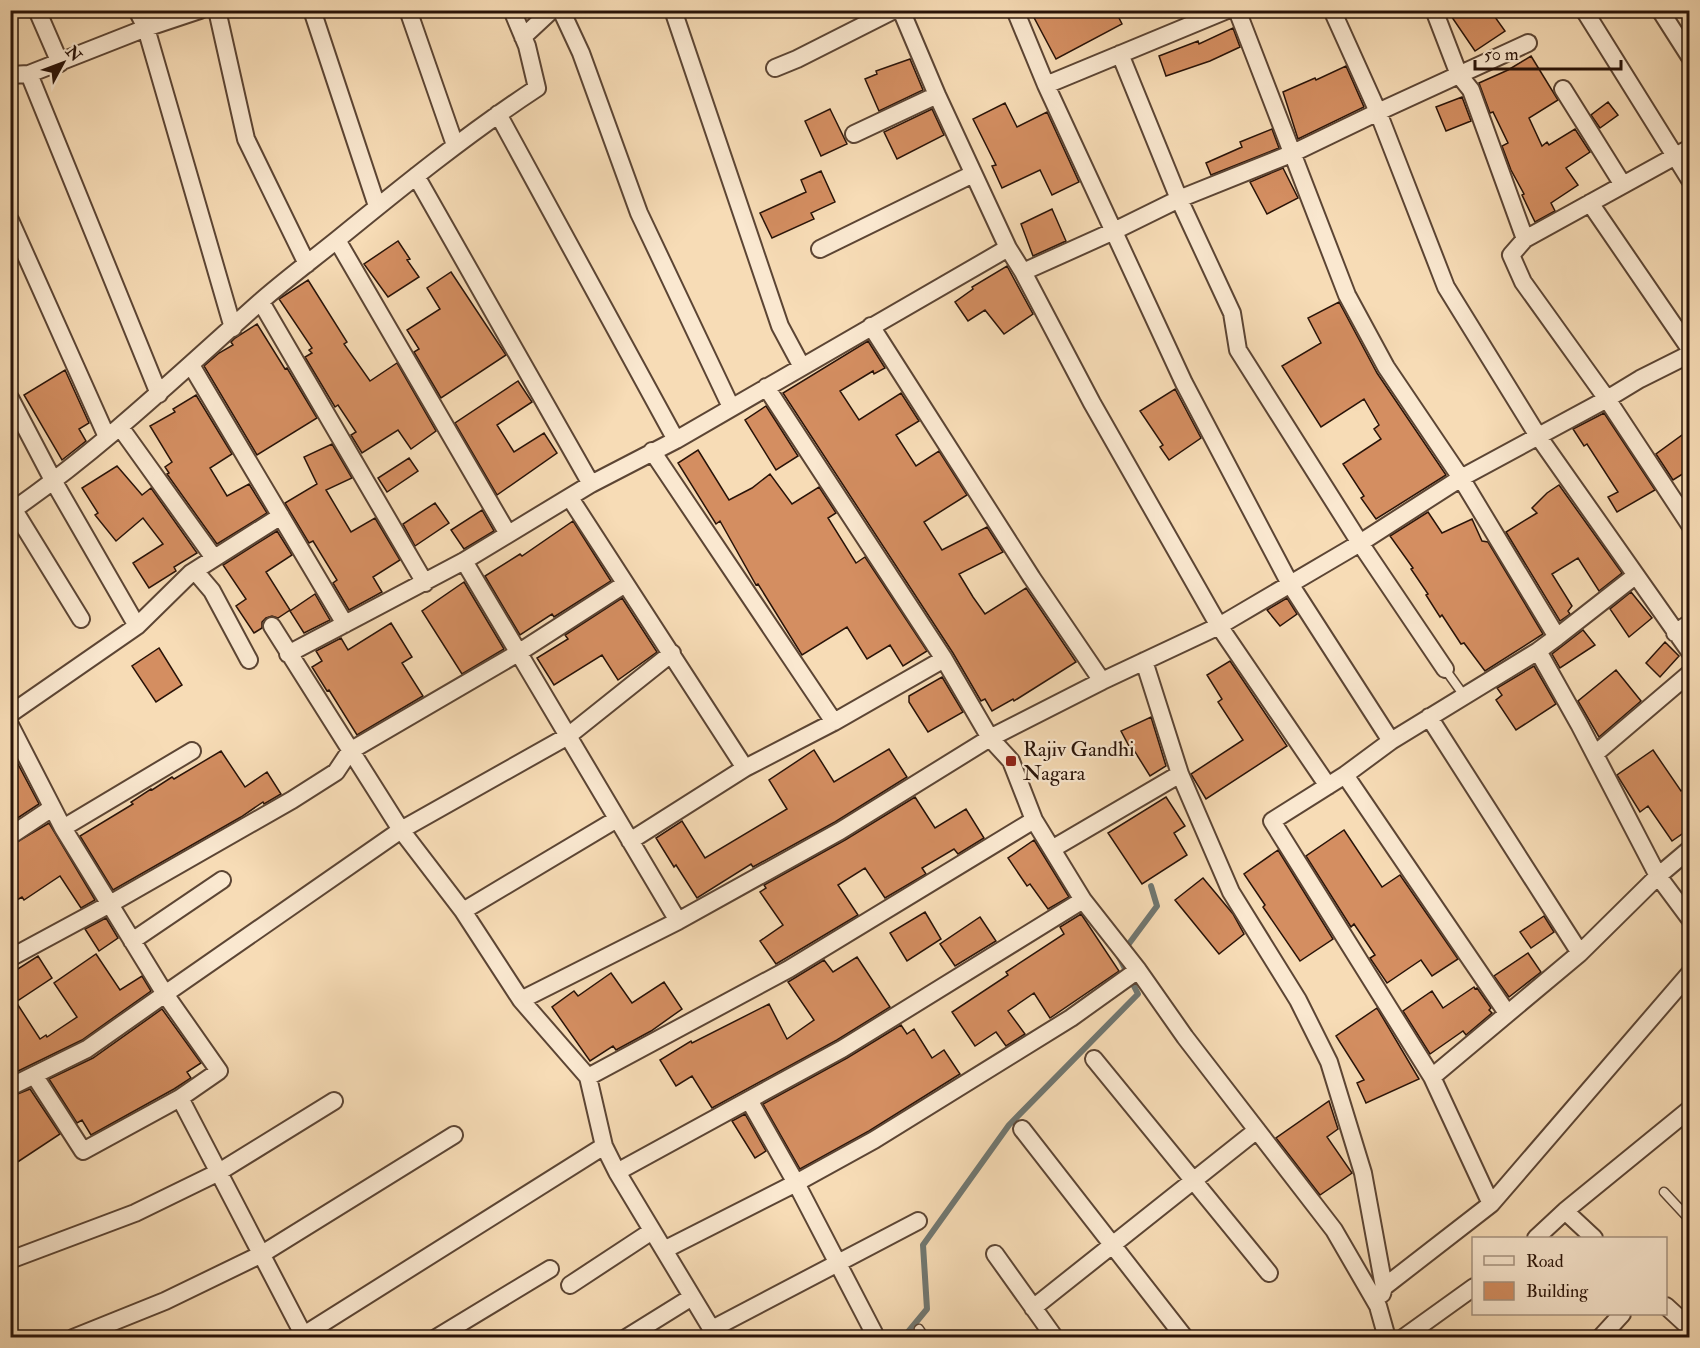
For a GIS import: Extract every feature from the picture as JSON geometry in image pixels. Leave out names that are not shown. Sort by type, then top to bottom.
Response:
[{"type":"street","points":[[37,10],[60,63]]},
{"type":"street","points":[[137,10],[146,28],[233,328]]},
{"type":"street","points":[[10,75],[29,74],[146,28],[200,10]]},
{"type":"street","points":[[217,10],[246,139],[307,264]]},
{"type":"street","points":[[312,10],[377,206]]},
{"type":"street","points":[[408,10],[455,146]]},
{"type":"street","points":[[81,619],[12,511],[54,482],[159,394],[261,302],[377,206],[498,114],[537,88],[527,46],[512,10]]},
{"type":"street","points":[[523,37],[552,10]]},
{"type":"street","points":[[561,10],[581,53],[639,213],[731,407]]},
{"type":"street","points":[[673,10],[780,326],[802,367]]},
{"type":"street","points":[[775,68],[894,10]]},
{"type":"street","points":[[901,10],[937,95],[1008,248],[1092,403],[1220,626],[1328,786]]},
{"type":"street","points":[[1015,10],[1046,85],[1184,383],[1290,584],[1391,741]]},
{"type":"street","points":[[1046,85],[1227,10]]},
{"type":"street","points":[[1237,10],[1347,295],[1386,367],[1461,478],[1557,637]]},
{"type":"street","points":[[1332,10],[1378,112],[1446,287],[1538,436],[1689,652]]},
{"type":"street","points":[[1434,10],[1459,75],[1471,90],[1525,239]]},
{"type":"street","points":[[1584,10],[1689,180]]},
{"type":"street","points":[[1660,10],[1689,57]]},
{"type":"street","points":[[1023,272],[1179,199],[1291,154],[1528,43]]},
{"type":"street","points":[[1120,54],[1179,199],[1232,313],[1238,350],[1360,543],[1445,669]]},
{"type":"street","points":[[29,74],[159,394]]},
{"type":"street","points":[[1563,89],[1623,185]]},
{"type":"street","points":[[854,134],[937,95]]},
{"type":"street","points":[[498,114],[676,440]]},
{"type":"street","points":[[1689,148],[1525,239],[1511,255],[1523,282],[1607,399],[1689,525]]},
{"type":"street","points":[[820,249],[973,174]]},
{"type":"street","points":[[416,176],[591,484]]},
{"type":"street","points":[[1590,203],[1689,349]]},
{"type":"street","points":[[10,220],[113,432],[214,558]]},
{"type":"street","points":[[337,240],[508,534]]},
{"type":"street","points":[[288,654],[425,583],[591,484],[676,440],[1008,248]]},
{"type":"street","points":[[261,302],[425,583]]},
{"type":"street","points":[[871,326],[1032,578],[1102,681]]},
{"type":"street","points":[[521,1000],[678,921],[840,831],[990,738],[1102,681],[1220,626],[1360,543],[1461,478],[1689,354]]},
{"type":"street","points":[[191,365],[345,624]]},
{"type":"street","points":[[766,387],[944,659],[990,738],[1011,760],[1034,820],[1083,900],[1334,1230],[1378,1306],[1388,1338]]},
{"type":"street","points":[[10,398],[54,482],[137,626]]},
{"type":"street","points":[[652,451],[834,722]]},
{"type":"street","points":[[570,498],[745,768]]},
{"type":"street","points":[[10,714],[137,626],[195,571],[281,516]]},
{"type":"street","points":[[464,561],[678,921]]},
{"type":"street","points":[[195,571],[212,591],[249,660]]},
{"type":"street","points":[[1491,1204],[1432,1077],[1272,821],[1345,776],[1391,741],[1538,651],[1635,576]]},
{"type":"street","points":[[10,958],[292,800],[336,772],[350,751],[518,653],[625,584]]},
{"type":"street","points":[[1675,633],[1689,623]]},
{"type":"street","points":[[272,626],[401,830],[463,911],[521,1000],[588,1077],[604,1146],[617,1172],[714,1333],[918,1221]]},
{"type":"street","points":[[1538,651],[1658,876],[1689,919]]},
{"type":"street","points":[[10,1087],[87,1050],[401,830],[568,736],[672,653]]},
{"type":"street","points":[[630,841],[745,768],[834,722],[944,659]]},
{"type":"street","points":[[1144,661],[1180,774],[1231,892],[1299,1000],[1329,1062],[1363,1173],[1384,1287],[1378,1306]]},
{"type":"street","points":[[1594,754],[1689,673]]},
{"type":"street","points":[[1429,717],[1580,953]]},
{"type":"street","points":[[10,725],[63,828],[165,994],[219,1071],[180,1098],[83,1151],[34,1075]]},
{"type":"street","points":[[63,828],[192,751]]},
{"type":"street","points":[[1052,849],[1180,774]]},
{"type":"street","points":[[1345,776],[1507,1013]]},
{"type":"street","points":[[10,836],[52,808]]},
{"type":"street","points":[[463,911],[617,819]]},
{"type":"street","points":[[588,1077],[789,969],[1034,820]]},
{"type":"street","points":[[1432,1077],[1580,953],[1658,876],[1689,849]]},
{"type":"street","points":[[132,941],[222,880]]},
{"type":"street","points":[[617,1172],[842,1049],[1083,900]]},
{"type":"street","points":[[664,1250],[796,1183],[874,1140],[1071,1018],[1121,982],[1135,967]]},
{"type":"street","points":[[1384,1287],[1491,1204],[1689,973]]},
{"type":"street","points":[[1094,1059],[1269,1273]]},
{"type":"street","points":[[180,1098],[262,1254],[302,1337],[604,1146]]},
{"type":"street","points":[[749,1100],[796,1183],[874,1333]]},
{"type":"street","points":[[10,1260],[135,1213],[219,1172],[334,1101]]},
{"type":"street","points":[[1538,1237],[1565,1211],[1689,1109]]},
{"type":"street","points":[[1022,1129],[1185,1338]]},
{"type":"street","points":[[1033,1308],[1257,1130]]},
{"type":"street","points":[[73,1338],[165,1301],[262,1254],[454,1135]]},
{"type":"street","points":[[1565,1211],[1592,1237]]},
{"type":"street","points":[[570,1286],[652,1231]]},
{"type":"street","points":[[995,1254],[1055,1338]]},
{"type":"street","points":[[436,1338],[550,1269]]},
{"type":"street","points":[[1403,1338],[1472,1288]]},
{"type":"street","points":[[626,1338],[692,1297]]},
{"type":"street","points":[[1667,1308],[1689,1328]]},
{"type":"street","points":[[1600,1338],[1621,1315]]},
{"type":"lane","points":[[1445,669],[1466,697]]},
{"type":"lane","points":[[1664,1192],[1689,1220]]},
{"type":"lane","points":[[919,1329],[925,1338]]},
{"type":"building","points":[[1030,10],[1115,10],[1122,24],[1056,59]]},
{"type":"building","points":[[1447,10],[1490,10],[1505,31],[1475,51]]},
{"type":"building","points":[[1233,28],[1240,47],[1210,61],[1166,76],[1159,56],[1198,41],[1199,44]]},
{"type":"building","points":[[1531,56],[1558,100],[1529,118],[1542,146],[1547,142],[1549,145],[1575,129],[1590,152],[1566,168],[1578,185],[1551,203],[1555,211],[1535,222],[1502,146],[1508,143],[1493,112],[1490,113],[1479,83],[1508,70]]},
{"type":"building","points":[[910,59],[923,90],[879,111],[865,79],[877,74],[876,71]]},
{"type":"building","points":[[1346,66],[1364,107],[1298,139],[1283,92]]},
{"type":"building","points":[[1462,97],[1471,121],[1446,131],[1436,107]]},
{"type":"building","points":[[1608,102],[1618,115],[1600,128],[1591,115]]},
{"type":"building","points":[[1005,103],[1017,127],[1047,112],[1079,182],[1052,195],[1040,170],[1002,188],[992,166],[996,165],[973,119]]},
{"type":"building","points":[[830,109],[847,144],[821,156],[805,121]]},
{"type":"building","points":[[932,109],[944,135],[897,159],[884,132]]},
{"type":"building","points":[[1272,129],[1279,148],[1211,175],[1206,163],[1242,147],[1240,142]]},
{"type":"building","points":[[1283,168],[1298,198],[1267,214],[1250,182]]},
{"type":"building","points":[[821,171],[835,202],[811,213],[814,219],[772,238],[760,213],[806,192],[801,180]]},
{"type":"building","points":[[1052,209],[1066,241],[1033,256],[1021,224]]},
{"type":"building","points":[[398,241],[419,277],[388,297],[364,264]]},
{"type":"building","points":[[1007,266],[1033,314],[1004,334],[985,310],[968,321],[955,302],[973,289],[972,287]]},
{"type":"building","points":[[451,272],[506,355],[441,398],[414,352],[419,349],[407,330],[440,309],[427,288]]},
{"type":"building","points":[[308,280],[347,342],[344,344],[370,381],[397,363],[436,431],[411,449],[398,430],[362,453],[351,435],[356,432],[338,405],[335,407],[305,357],[312,353],[309,350],[312,348],[279,299]]},
{"type":"building","points":[[1339,302],[1377,373],[1446,475],[1376,519],[1361,498],[1364,496],[1343,464],[1381,439],[1374,429],[1379,425],[1364,399],[1321,427],[1282,366],[1321,343],[1308,318]]},
{"type":"building","points":[[257,324],[317,418],[257,455],[204,366],[233,345],[231,342],[235,338]]},
{"type":"building","points":[[868,341],[885,368],[874,374],[873,371],[840,391],[859,420],[901,393],[919,421],[896,435],[916,466],[939,451],[967,495],[924,522],[942,550],[987,527],[1003,552],[959,574],[973,597],[985,614],[1026,588],[1076,662],[1014,701],[1013,699],[992,711],[985,699],[981,701],[953,653],[783,393]]},
{"type":"building","points":[[65,370],[89,423],[79,429],[86,441],[62,460],[24,395]]},
{"type":"building","points":[[518,381],[532,402],[497,425],[514,452],[544,433],[557,453],[497,495],[455,423]]},
{"type":"building","points":[[1175,389],[1201,438],[1169,460],[1160,447],[1163,445],[1140,411]]},
{"type":"building","points":[[196,395],[232,454],[210,468],[227,496],[249,484],[267,513],[217,544],[167,474],[169,473],[165,467],[172,462],[150,426],[175,412],[173,409]]},
{"type":"building","points":[[766,406],[798,456],[776,470],[745,420]]},
{"type":"building","points":[[1604,413],[1655,490],[1617,512],[1608,497],[1618,492],[1587,444],[1584,446],[1573,429]]},
{"type":"building","points":[[1689,430],[1689,470],[1673,480],[1656,454]]},
{"type":"building","points":[[332,444],[352,478],[326,490],[351,532],[375,518],[400,560],[373,577],[382,592],[349,610],[333,583],[337,580],[313,541],[309,543],[285,503],[317,484],[304,457]]},
{"type":"building","points":[[698,450],[729,500],[752,488],[770,474],[792,504],[819,487],[836,513],[828,518],[856,563],[865,557],[927,651],[903,666],[890,645],[867,659],[847,627],[802,655],[758,584],[756,585],[720,521],[716,524],[678,463]]},
{"type":"building","points":[[409,458],[418,471],[387,492],[378,478]]},
{"type":"building","points":[[117,466],[142,495],[151,488],[197,553],[174,567],[176,571],[149,588],[133,563],[163,544],[143,518],[116,541],[95,515],[98,513],[82,488]]},
{"type":"building","points":[[1559,485],[1622,573],[1599,591],[1578,558],[1552,574],[1572,606],[1568,611],[1570,614],[1560,621],[1506,532],[1537,513],[1532,508]]},
{"type":"building","points":[[435,503],[449,523],[415,546],[403,524]]},
{"type":"building","points":[[482,510],[494,531],[464,549],[451,530]]},
{"type":"building","points":[[1428,512],[1442,533],[1472,519],[1482,541],[1488,542],[1543,634],[1485,671],[1464,643],[1461,644],[1442,615],[1440,617],[1411,569],[1413,568],[1390,536]]},
{"type":"building","points":[[573,521],[611,581],[554,617],[552,614],[520,635],[485,576],[520,554],[522,556]]},
{"type":"building","points":[[277,531],[292,555],[266,572],[290,610],[278,618],[272,616],[266,618],[262,622],[262,628],[254,633],[236,606],[246,599],[223,565]]},
{"type":"building","points":[[464,582],[504,649],[462,674],[422,611]]},
{"type":"building","points":[[1631,592],[1652,618],[1629,637],[1610,609]]},
{"type":"building","points":[[315,594],[330,620],[304,633],[290,611]]},
{"type":"building","points":[[622,598],[657,652],[618,680],[602,655],[554,685],[537,658],[568,639],[565,635]]},
{"type":"building","points":[[1287,598],[1297,614],[1280,626],[1267,610]]},
{"type":"building","points":[[391,623],[412,657],[402,663],[423,696],[357,735],[312,667],[322,661],[316,651],[341,638],[348,650]]},
{"type":"building","points":[[1583,630],[1595,645],[1560,668],[1552,654]]},
{"type":"building","points":[[1665,642],[1679,656],[1660,677],[1646,663]]},
{"type":"building","points":[[159,648],[182,685],[156,702],[132,666]]},
{"type":"building","points":[[1230,661],[1287,746],[1206,799],[1191,774],[1243,740],[1218,702],[1222,699],[1207,675]]},
{"type":"building","points":[[1534,666],[1556,704],[1516,730],[1496,700],[1502,695],[1497,688]]},
{"type":"building","points":[[1616,670],[1641,701],[1599,737],[1578,701]]},
{"type":"building","points":[[942,677],[963,712],[928,732],[909,702],[909,696]]},
{"type":"building","points":[[1151,717],[1166,766],[1150,776],[1121,731]]},
{"type":"building","points":[[10,749],[39,804],[10,823]]},
{"type":"building","points":[[889,749],[907,777],[835,822],[753,867],[751,864],[697,898],[656,838],[682,821],[705,858],[787,809],[769,780],[814,750],[834,782]]},
{"type":"building","points":[[1653,750],[1681,791],[1689,785],[1689,829],[1672,841],[1648,806],[1640,812],[1617,775]]},
{"type":"building","points":[[221,751],[245,787],[267,772],[281,794],[264,804],[263,802],[241,817],[113,890],[80,836],[133,804],[131,802],[151,789],[172,777],[174,779]]},
{"type":"building","points":[[915,797],[935,828],[966,809],[984,838],[958,854],[954,849],[922,868],[926,874],[885,898],[865,868],[838,885],[858,915],[776,964],[760,941],[783,925],[760,892],[766,888],[764,885],[845,840]]},
{"type":"building","points":[[1166,797],[1185,826],[1174,833],[1187,855],[1142,884],[1108,833]]},
{"type":"building","points":[[49,823],[95,900],[81,908],[60,876],[24,900],[22,897],[10,904],[10,846]]},
{"type":"building","points":[[1344,830],[1382,887],[1400,875],[1458,959],[1432,976],[1421,960],[1387,983],[1370,958],[1375,955],[1354,924],[1351,927],[1306,856]]},
{"type":"building","points":[[1034,840],[1069,897],[1048,909],[1030,884],[1027,886],[1008,858]]},
{"type":"building","points":[[1278,850],[1333,939],[1300,961],[1263,907],[1265,905],[1244,874]]},
{"type":"building","points":[[1203,878],[1233,914],[1244,934],[1219,954],[1175,900]]},
{"type":"building","points":[[925,912],[941,939],[907,961],[890,933]]},
{"type":"building","points":[[1081,914],[1119,971],[1050,1018],[1034,993],[1008,1011],[1025,1034],[1006,1046],[996,1032],[975,1046],[952,1012],[1008,975],[1006,972],[1064,934],[1060,927]]},
{"type":"building","points":[[1544,916],[1554,932],[1531,948],[1520,932]]},
{"type":"building","points":[[980,917],[996,941],[955,966],[940,944]]},
{"type":"building","points":[[106,918],[118,938],[99,951],[85,929]]},
{"type":"building","points":[[1528,953],[1541,972],[1509,997],[1494,976]]},
{"type":"building","points":[[96,954],[120,990],[142,976],[151,991],[82,1040],[10,1075],[10,974],[38,956],[52,978],[16,1002],[40,1039],[46,1035],[47,1037],[77,1017],[54,983]]},
{"type":"building","points":[[857,957],[890,1007],[837,1040],[712,1108],[692,1076],[676,1086],[660,1060],[691,1041],[692,1043],[769,1004],[787,1039],[814,1020],[788,982],[824,960],[833,972]]},
{"type":"building","points":[[611,973],[632,1003],[664,982],[682,1009],[651,1031],[616,1050],[613,1046],[590,1061],[552,1007],[574,991],[578,996]]},
{"type":"building","points":[[1474,987],[1491,1008],[1489,1010],[1492,1013],[1466,1035],[1463,1031],[1430,1054],[1403,1011],[1432,991],[1443,1008]]},
{"type":"building","points":[[1377,1008],[1419,1079],[1366,1103],[1357,1083],[1364,1080],[1336,1036]]},
{"type":"building","points":[[162,1009],[201,1063],[187,1072],[191,1078],[91,1135],[82,1120],[77,1123],[49,1079],[93,1058]]},
{"type":"building","points":[[901,1025],[907,1034],[914,1029],[932,1058],[944,1050],[960,1074],[869,1131],[800,1169],[763,1104],[847,1058]]},
{"type":"building","points":[[30,1089],[60,1134],[10,1167],[10,1097]]},
{"type":"building","points":[[1329,1101],[1338,1129],[1327,1137],[1352,1173],[1320,1195],[1276,1138]]},
{"type":"building","points":[[745,1114],[766,1151],[755,1158],[732,1121]]},
{"type":"waterway","points":[[1125,949],[1157,906],[1151,886]]},
{"type":"waterway","points":[[903,1338],[927,1309],[923,1245],[1009,1125],[1138,994],[1119,957]]},
{"type":"place","name":"Rajiv Gandhi Nagara","points":[[1011,761]]}]
